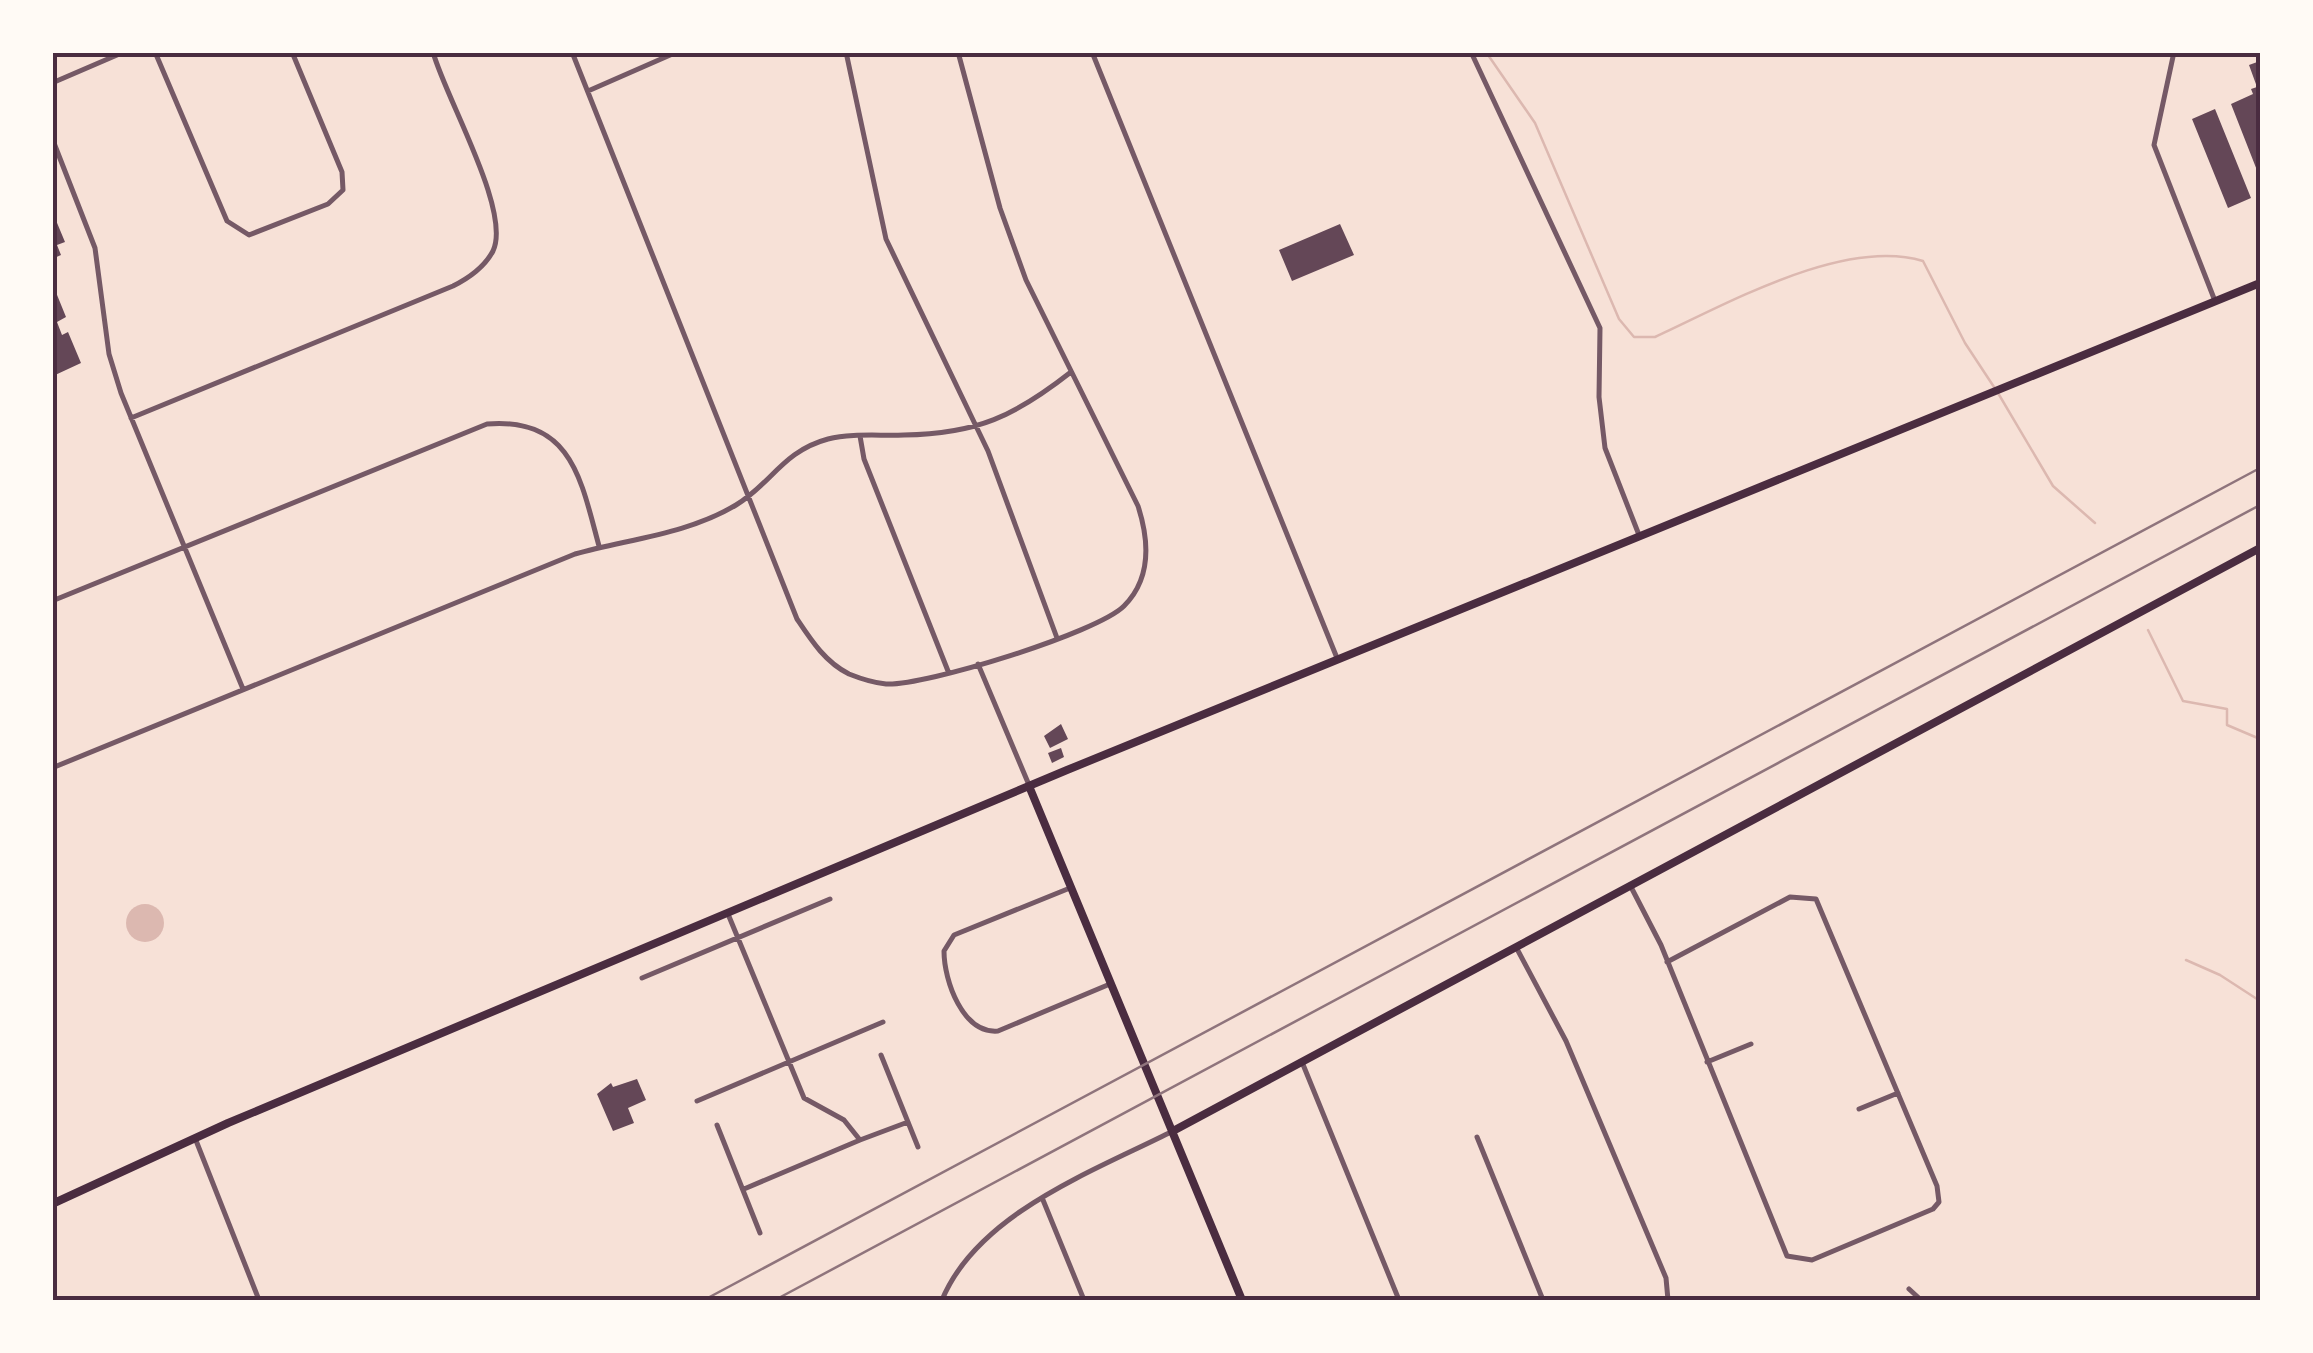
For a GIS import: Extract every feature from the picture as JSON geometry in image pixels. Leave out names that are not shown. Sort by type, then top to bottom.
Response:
[{"type":"main road","points":[[52,1204],[195,1138],[1029,786],[2260,283]]},
{"type":"main road","points":[[1172,1132],[2260,548]]},
{"type":"main road","points":[[1029,786],[1242,1300]]},
{"type":"street","points":[[52,83],[124,52]]},
{"type":"street","points":[[155,52],[227,222],[240,233],[259,234],[328,204],[342,190],[342,172],[292,52]]},
{"type":"street","points":[[131,418],[452,286],[477,272],[494,249],[496,224],[491,200],[433,52]]},
{"type":"street","points":[[572,52],[797,619],[831,663],[850,675],[885,684],[920,680],[1092,628],[1127,604],[1146,566],[1148,535],[1138,506],[1026,280],[1004,220],[958,52]]},
{"type":"street","points":[[587,92],[676,52]]},
{"type":"street","points":[[846,52],[886,239],[977,426],[1057,638]]},
{"type":"street","points":[[1092,52],[1337,658]]},
{"type":"street","points":[[1471,52],[1600,328],[1599,397],[1605,448],[1639,535]]},
{"type":"street","points":[[2174,52],[2154,145],[2215,301]]},
{"type":"street","points":[[52,138],[95,248],[109,354],[131,418],[243,689]]},
{"type":"street","points":[[52,768],[599,547],[688,524],[736,505],[806,447],[832,438],[919,435],[977,426],[1028,406],[1071,372]]},
{"type":"street","points":[[52,601],[470,429],[504,423],[537,430],[569,456],[586,494],[599,547]]},
{"type":"street","points":[[860,436],[864,458],[948,671]]},
{"type":"street","points":[[978,664],[1029,786]]},
{"type":"street","points":[[1630,885],[1667,962],[1783,1249],[1794,1260],[1812,1260],[1924,1214],[1939,1202],[1938,1186],[1822,905],[1808,895],[1790,897],[1667,962]]},
{"type":"street","points":[[1073,887],[954,935],[944,962],[956,996],[974,1026],[985,1032],[998,1031],[1112,983]]},
{"type":"street","points":[[642,978],[830,899]]},
{"type":"street","points":[[728,914],[804,1098],[844,1120],[860,1140]]},
{"type":"street","points":[[1516,947],[1585,1082],[1666,1278],[1668,1300]]},
{"type":"street","points":[[697,1101],[883,1022]]},
{"type":"street","points":[[1707,1062],[1751,1044]]},
{"type":"street","points":[[881,1055],[918,1147]]},
{"type":"street","points":[[1302,1062],[1399,1300]]},
{"type":"street","points":[[1859,1109],[1898,1093]]},
{"type":"street","points":[[744,1189],[908,1122]]},
{"type":"street","points":[[717,1125],[760,1233]]},
{"type":"street","points":[[942,1300],[951,1280],[980,1247],[1043,1200],[1172,1132]]},
{"type":"street","points":[[1477,1137],[1543,1300]]},
{"type":"street","points":[[195,1138],[258,1300]]},
{"type":"street","points":[[1043,1200],[1084,1300]]},
{"type":"street","points":[[1909,1289],[1921,1300]]},
{"type":"shaded area","points":[[145,904],[159,909],[164,923],[159,937],[145,942],[131,937],[126,923],[131,909]]},
{"type":"building","points":[[2260,61],[2260,178],[2231,104],[2253,94],[2251,89],[2257,87],[2249,65]]},
{"type":"building","points":[[2215,109],[2251,198],[2228,208],[2192,119]]},
{"type":"building","points":[[55,218],[65,242],[57,245],[61,255],[52,259]]},
{"type":"building","points":[[1340,224],[1354,255],[1292,281],[1279,250]]},
{"type":"building","points":[[53,285],[66,317],[57,322],[62,335],[68,332],[81,363],[53,376]]},
{"type":"building","points":[[1061,724],[1068,739],[1050,748],[1044,736]]},
{"type":"building","points":[[1061,748],[1064,757],[1052,763],[1048,753]]},
{"type":"building","points":[[637,1079],[646,1100],[628,1108],[634,1123],[613,1131],[597,1094],[611,1083],[613,1087]]},
{"type":"waterway","points":[[1486,52],[1535,123],[1619,319],[1634,337],[1655,337],[1751,292],[1822,266],[1892,256],[1923,261],[1965,343],[1994,387]]},
{"type":"waterway","points":[[1998,393],[2053,486],[2095,523]]},
{"type":"waterway","points":[[2148,630],[2183,701],[2227,709],[2227,725],[2260,739]]},
{"type":"waterway","points":[[2186,960],[2220,975],[2260,1001]]},
{"type":"railway","points":[[704,1300],[2260,468]]},
{"type":"railway","points":[[775,1300],[2260,505]]}]
